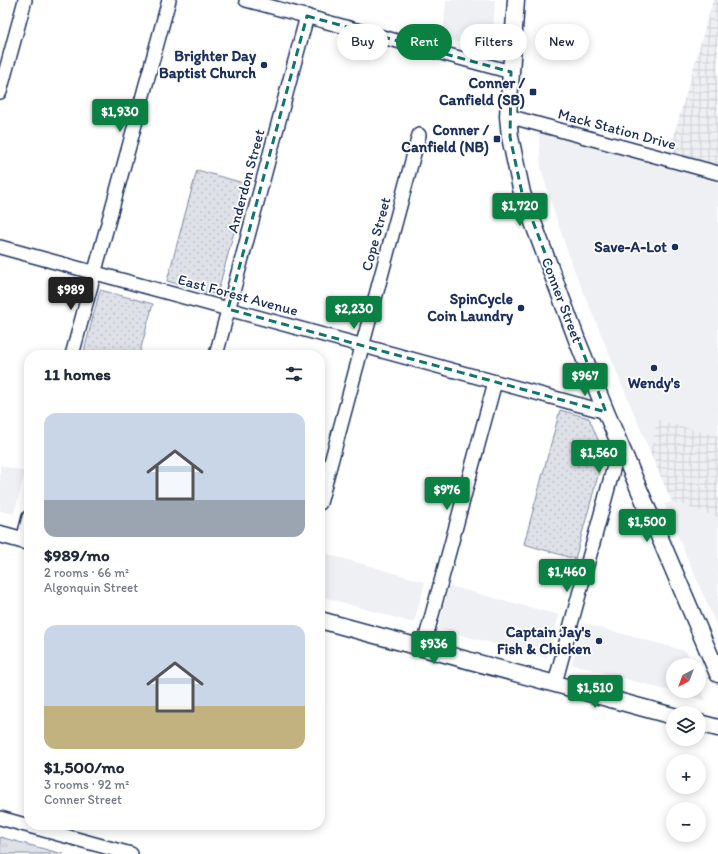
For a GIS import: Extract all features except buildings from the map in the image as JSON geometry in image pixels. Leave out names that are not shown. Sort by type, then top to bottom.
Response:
[{"type":"main road","name":"Conner Street","points":[[516,0],[508,116],[510,137],[522,193],[577,340],[606,412],[718,674]]},
{"type":"main road","points":[[0,534],[24,540]]},
{"type":"main road","points":[[325,621],[666,714]]},
{"type":"main road","points":[[706,725],[718,728]]},
{"type":"street","points":[[0,92],[25,0]]},
{"type":"street","points":[[73,350],[169,0]]},
{"type":"street","points":[[246,0],[511,72]]},
{"type":"street","name":"Anderdon Street","points":[[217,350],[307,16]]},
{"type":"street","name":"Mack Station Drive","points":[[508,116],[718,173]]},
{"type":"street","name":"Cope Street","points":[[325,485],[419,135]]},
{"type":"street","name":"East Forest Avenue","points":[[0,247],[606,412]]},
{"type":"street","points":[[423,648],[495,382]]},
{"type":"street","points":[[555,683],[620,444]]},
{"type":"street","points":[[0,818],[24,825]]},
{"type":"street","points":[[44,830],[131,854]]},
{"type":"highlighted area","points":[[307,16],[511,72],[510,137],[522,193],[606,412],[228,309]]},
{"type":"shaded area","points":[[446,0],[495,0],[494,24],[460,24],[460,43],[452,40],[452,24],[444,24]]},
{"type":"shaded area","points":[[713,0],[718,0],[718,169],[668,156]]},
{"type":"shaded area","points":[[538,125],[718,180],[718,436],[657,421],[650,452],[573,267],[557,221],[541,169]]},
{"type":"shaded area","points":[[657,420],[718,436],[718,517],[672,502],[650,452]]},
{"type":"shaded area","points":[[0,465],[24,472],[14,514],[0,511]]},
{"type":"shaded area","points":[[672,502],[718,517],[718,629],[664,504]]},
{"type":"shaded area","points":[[325,553],[425,582],[414,623],[325,597]]},
{"type":"shaded area","points":[[449,586],[559,615],[547,658],[438,629]]},
{"type":"shaded area","points":[[582,623],[686,651],[689,658],[666,658],[666,690],[572,664]]},
{"type":"shaded area","points":[[695,698],[705,698],[706,701]]},
{"type":"green space","points":[[197,170],[247,184],[217,295],[167,281]]},
{"type":"green space","points":[[100,290],[153,304],[140,350],[84,350]]},
{"type":"green space","points":[[560,410],[589,418],[604,454],[575,559],[524,544]]},
{"type":"green space","points":[[0,837],[63,854],[0,854]]},
{"type":"place","name":"Brighter Day Baptist Church","points":[[264,65]]},
{"type":"place","name":"Conner / Canfield (SB)","points":[[533,92]]},
{"type":"place","name":"Conner / Canfield (NB)","points":[[497,139]]},
{"type":"place","name":"Save-A-Lot","points":[[675,247]]},
{"type":"place","name":"SpinCycle Coin Laundry","points":[[521,308]]},
{"type":"place","name":"Wendy's","points":[[654,368]]},
{"type":"place","name":"Captain Jay's Fish & Chicken","points":[[599,641]]}]
